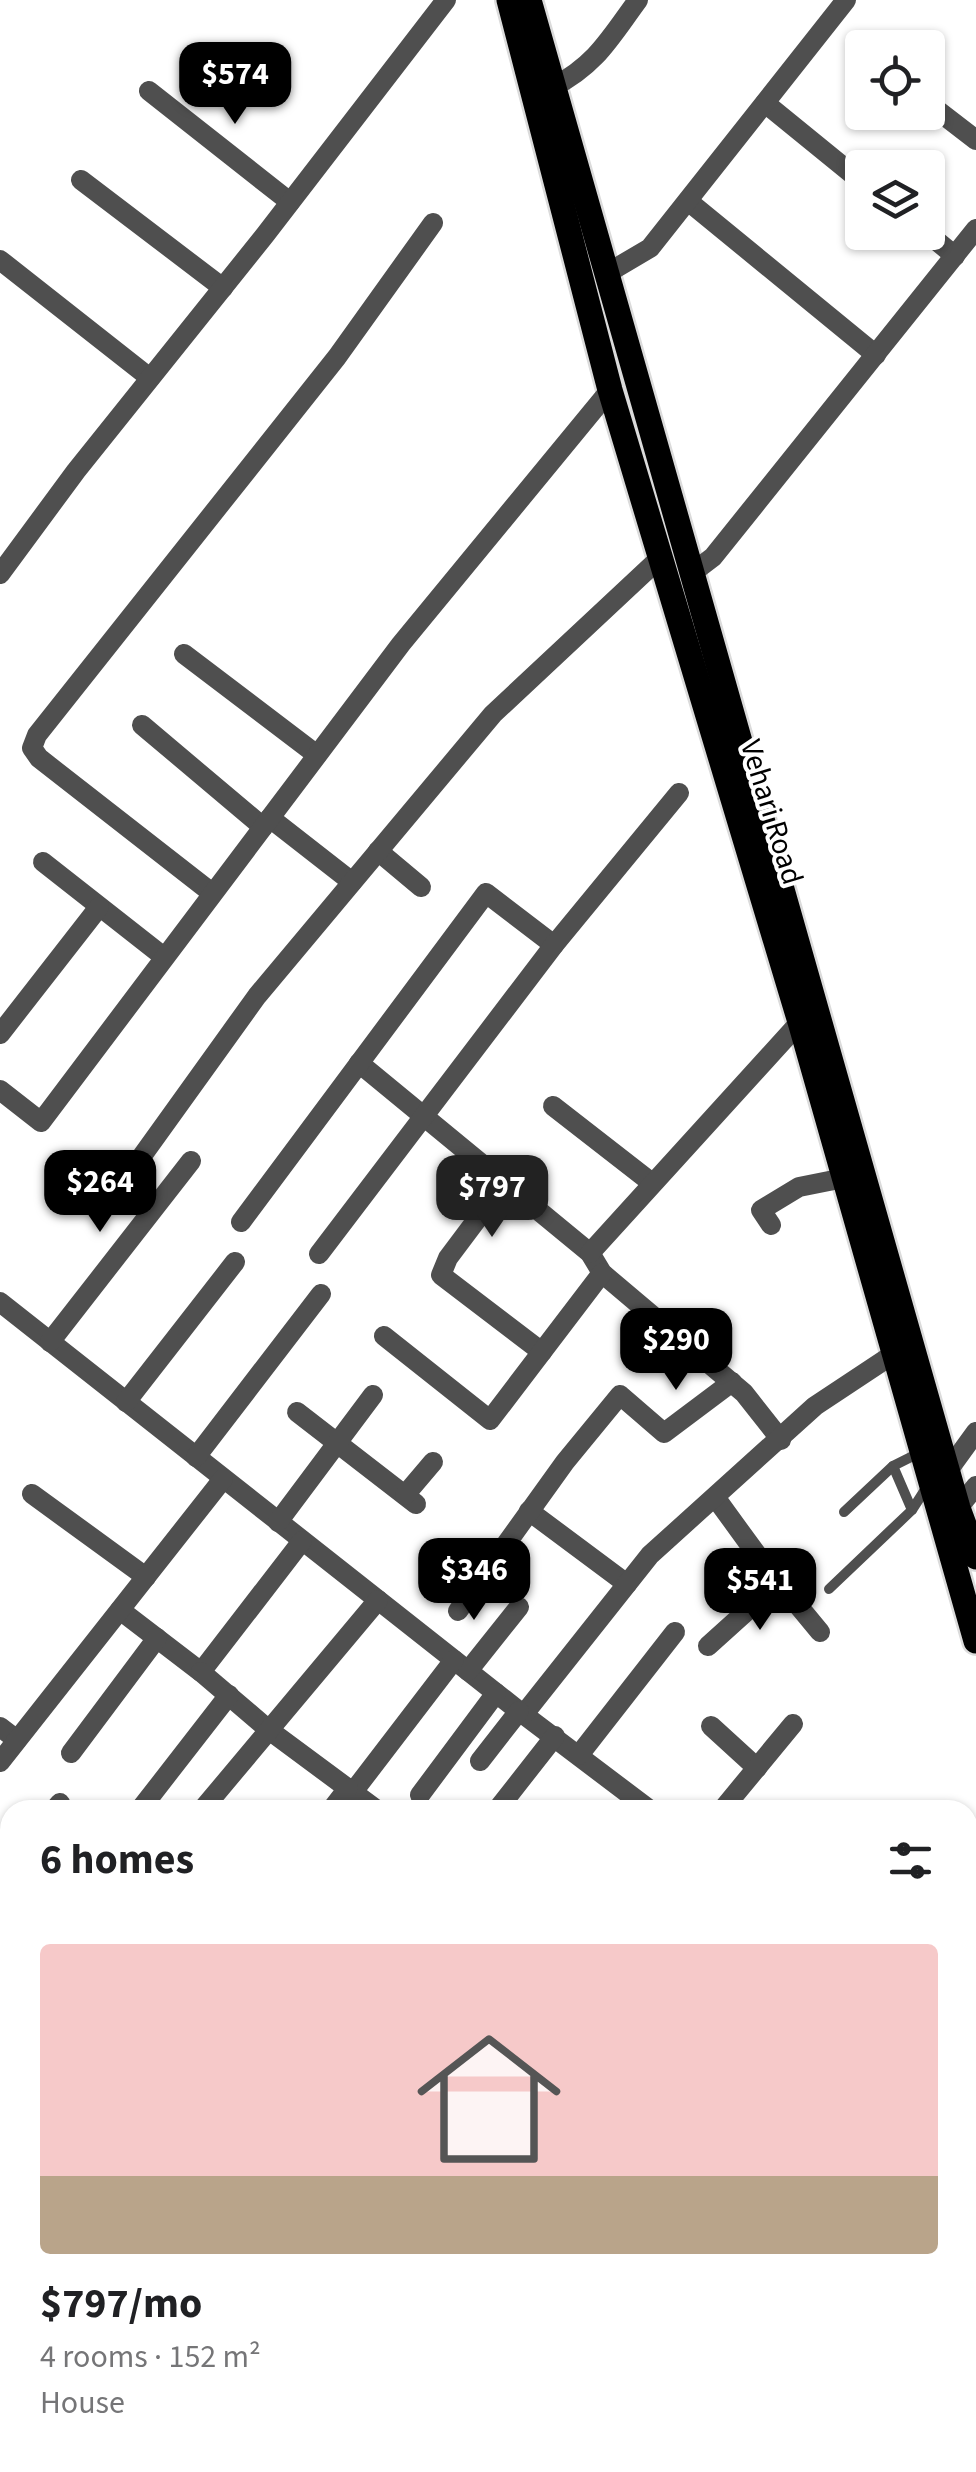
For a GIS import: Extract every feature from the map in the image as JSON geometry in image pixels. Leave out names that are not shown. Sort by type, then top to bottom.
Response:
[{"type":"main road","name":"Vehari Road","points":[[509,0],[606,274],[692,573],[942,1493],[976,1641]]},
{"type":"main road","name":"Vehari Road","points":[[529,0],[542,90],[610,390],[800,1022],[922,1451],[976,1557]]},
{"type":"street","points":[[0,574],[76,471],[446,0]]},
{"type":"street","points":[[542,90],[580,74],[592,63],[638,0]]},
{"type":"street","points":[[606,274],[650,248],[846,0]]},
{"type":"street","points":[[149,91],[290,202]]},
{"type":"street","points":[[765,103],[845,168]]},
{"type":"street","points":[[945,115],[976,140]]},
{"type":"street","points":[[82,180],[223,288]]},
{"type":"street","points":[[688,202],[876,355]]},
{"type":"street","points":[[212,893],[39,758],[32,748],[36,735],[337,358],[433,223]]},
{"type":"street","points":[[692,573],[713,556],[976,229]]},
{"type":"street","points":[[945,248],[955,256]]},
{"type":"street","points":[[0,260],[150,378]]},
{"type":"street","points":[[4,1101],[40,1122],[401,644],[610,390]]},
{"type":"street","points":[[142,1156],[257,996],[493,714],[662,556]]},
{"type":"street","points":[[184,654],[317,755]]},
{"type":"street","points":[[142,726],[266,823],[352,882]]},
{"type":"street","points":[[319,1254],[554,945],[679,793]]},
{"type":"street","points":[[378,851],[421,887]]},
{"type":"street","points":[[43,862],[164,957]]},
{"type":"street","points":[[241,1222],[486,893],[554,945]]},
{"type":"street","points":[[0,1034],[100,907]]},
{"type":"street","points":[[590,1253],[800,1022]]},
{"type":"street","points":[[359,1064],[590,1253],[602,1273],[732,1382],[781,1440]]},
{"type":"street","points":[[553,1106],[652,1183]]},
{"type":"street","points":[[50,1342],[191,1161]]},
{"type":"street","points":[[771,1225],[761,1210],[799,1187],[844,1178]]},
{"type":"street","points":[[504,1182],[448,1258],[440,1275],[542,1352]]},
{"type":"street","points":[[126,1402],[235,1262]]},
{"type":"street","points":[[384,1336],[490,1420],[602,1273]]},
{"type":"street","points":[[196,1457],[322,1294]]},
{"type":"street","points":[[0,1302],[555,1736],[622,1800]]},
{"type":"street","points":[[480,1761],[650,1555],[816,1406],[895,1354]]},
{"type":"street","points":[[458,1611],[529,1511],[620,1396],[664,1432],[732,1382]]},
{"type":"street","points":[[278,1522],[374,1395]]},
{"type":"street","points":[[297,1412],[410,1499],[433,1462]]},
{"type":"street","points":[[942,1493],[976,1432]]},
{"type":"street","points":[[0,1762],[9,1733],[120,1610],[223,1478]]},
{"type":"street","points":[[942,1493],[976,1486]]},
{"type":"street","points":[[32,1494],[146,1578]]},
{"type":"street","points":[[715,1497],[820,1632]]},
{"type":"street","points":[[529,1511],[627,1584]]},
{"type":"street","points":[[202,1672],[302,1541]]},
{"type":"street","points":[[708,1646],[779,1582]]},
{"type":"street","points":[[210,1800],[378,1600]]},
{"type":"street","points":[[340,1800],[519,1606]]},
{"type":"street","points":[[120,1610],[202,1672],[269,1730],[364,1800]]},
{"type":"street","points":[[578,1755],[675,1632]]},
{"type":"street","points":[[72,1753],[157,1638]]},
{"type":"street","points":[[420,1795],[496,1693]]},
{"type":"street","points":[[147,1800],[229,1696]]},
{"type":"street","points":[[730,1800],[793,1724]]},
{"type":"street","points":[[712,1726],[757,1768]]},
{"type":"street","points":[[505,1800],[555,1736]]},
{"type":"lane","points":[[844,1512],[893,1466],[922,1451]]},
{"type":"lane","points":[[893,1466],[912,1510]]},
{"type":"lane","points":[[830,1589],[912,1510],[942,1493]]}]
